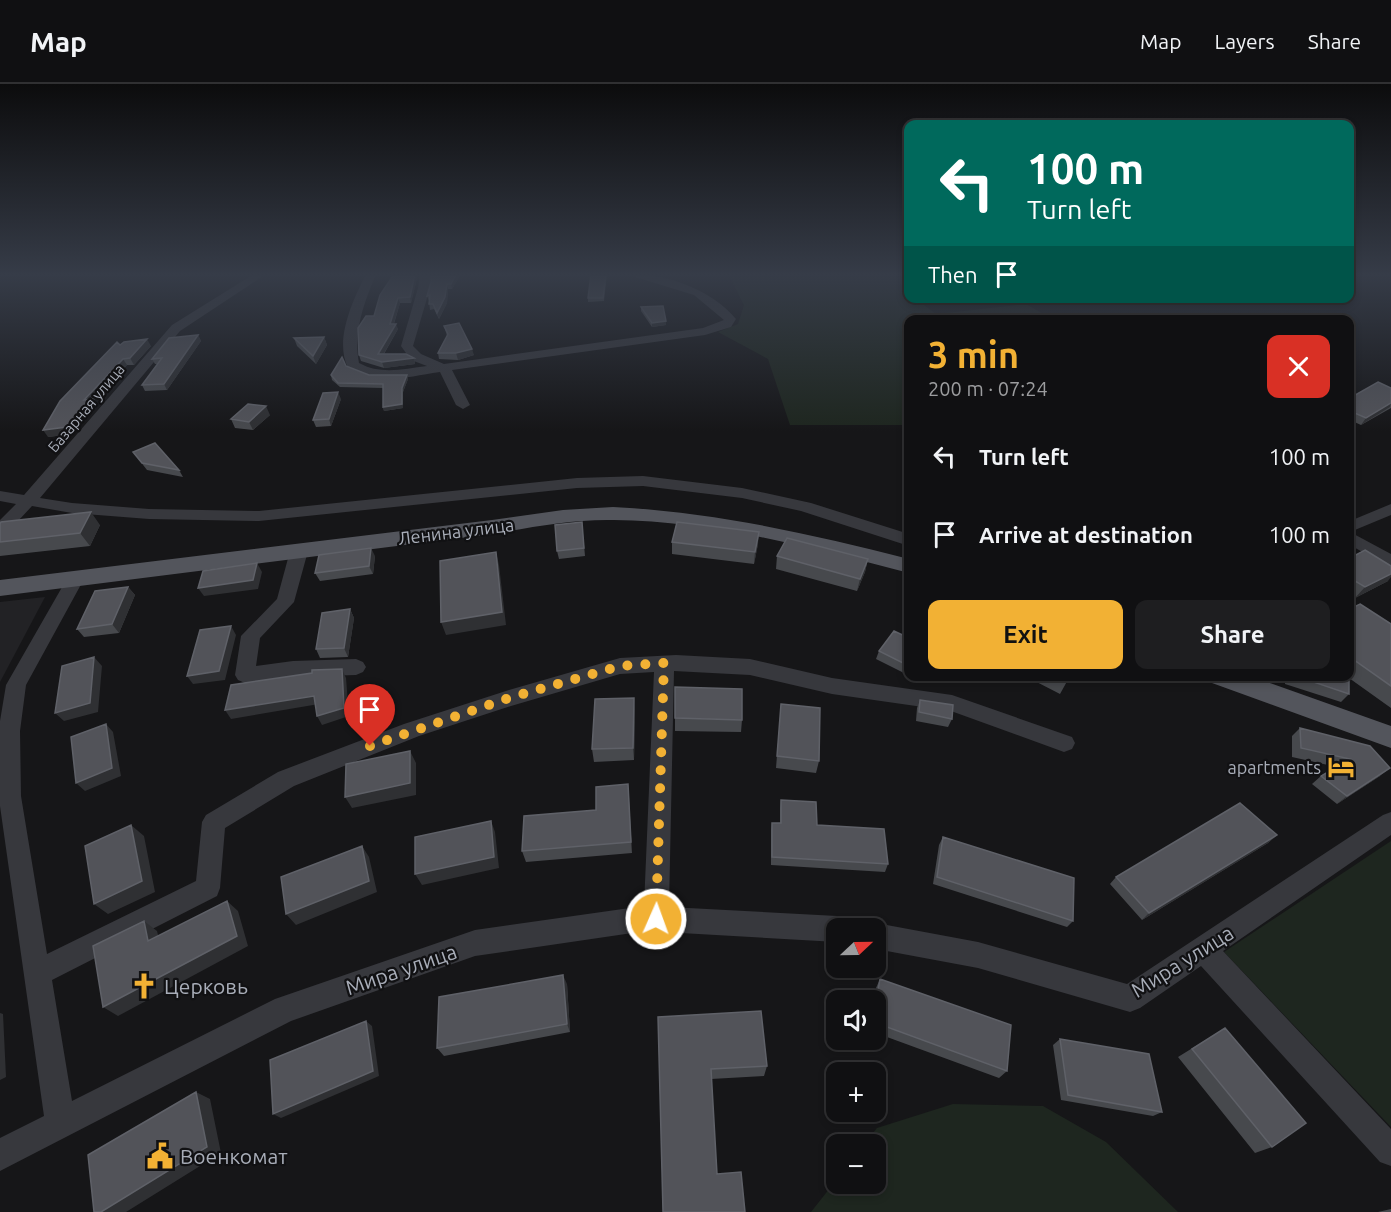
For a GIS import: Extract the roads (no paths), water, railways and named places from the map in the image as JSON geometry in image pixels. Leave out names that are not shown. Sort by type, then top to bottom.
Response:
[{"type":"main road","name":"Ленина улица","points":[[0,588],[573,515],[644,514],[755,530],[904,565]]},
{"type":"main road","points":[[1235,681],[1391,737]]},
{"type":"street","name":"Базарная улица","points":[[0,530],[28,501],[178,327]]},
{"type":"street","points":[[353,327],[350,354],[353,365],[369,374],[392,375],[705,331],[719,327]]},
{"type":"street","points":[[413,327],[407,346],[416,357],[446,369],[463,405]]},
{"type":"street","points":[[0,496],[72,508],[149,514],[259,516],[577,483],[643,481],[742,493],[805,507],[904,538]]},
{"type":"street","points":[[1354,525],[1391,509]]},
{"type":"street","points":[[1354,540],[1391,562]]},
{"type":"street","points":[[300,551],[285,602],[251,636],[245,675],[293,669],[357,667]]},
{"type":"street","points":[[60,1123],[10,796],[9,731],[16,685],[75,579]]},
{"type":"street","points":[[37,973],[208,888],[214,822],[286,779],[412,729],[620,666],[664,663],[750,667],[832,686],[952,703],[1064,743]]},
{"type":"street","points":[[656,919],[664,663]]},
{"type":"street","name":"Мира улица","points":[[886,938],[978,956],[1130,998],[1391,822]]},
{"type":"street","name":"Мира улица","points":[[0,1155],[285,1009],[475,943],[646,918],[826,928]]},
{"type":"street","points":[[1203,949],[1391,1151]]},
{"type":"place","name":"apartments","points":[[1341,767]]},
{"type":"place","name":"Церковь","points":[[144,986]]},
{"type":"place","name":"Военкомат","points":[[160,1156]]}]
